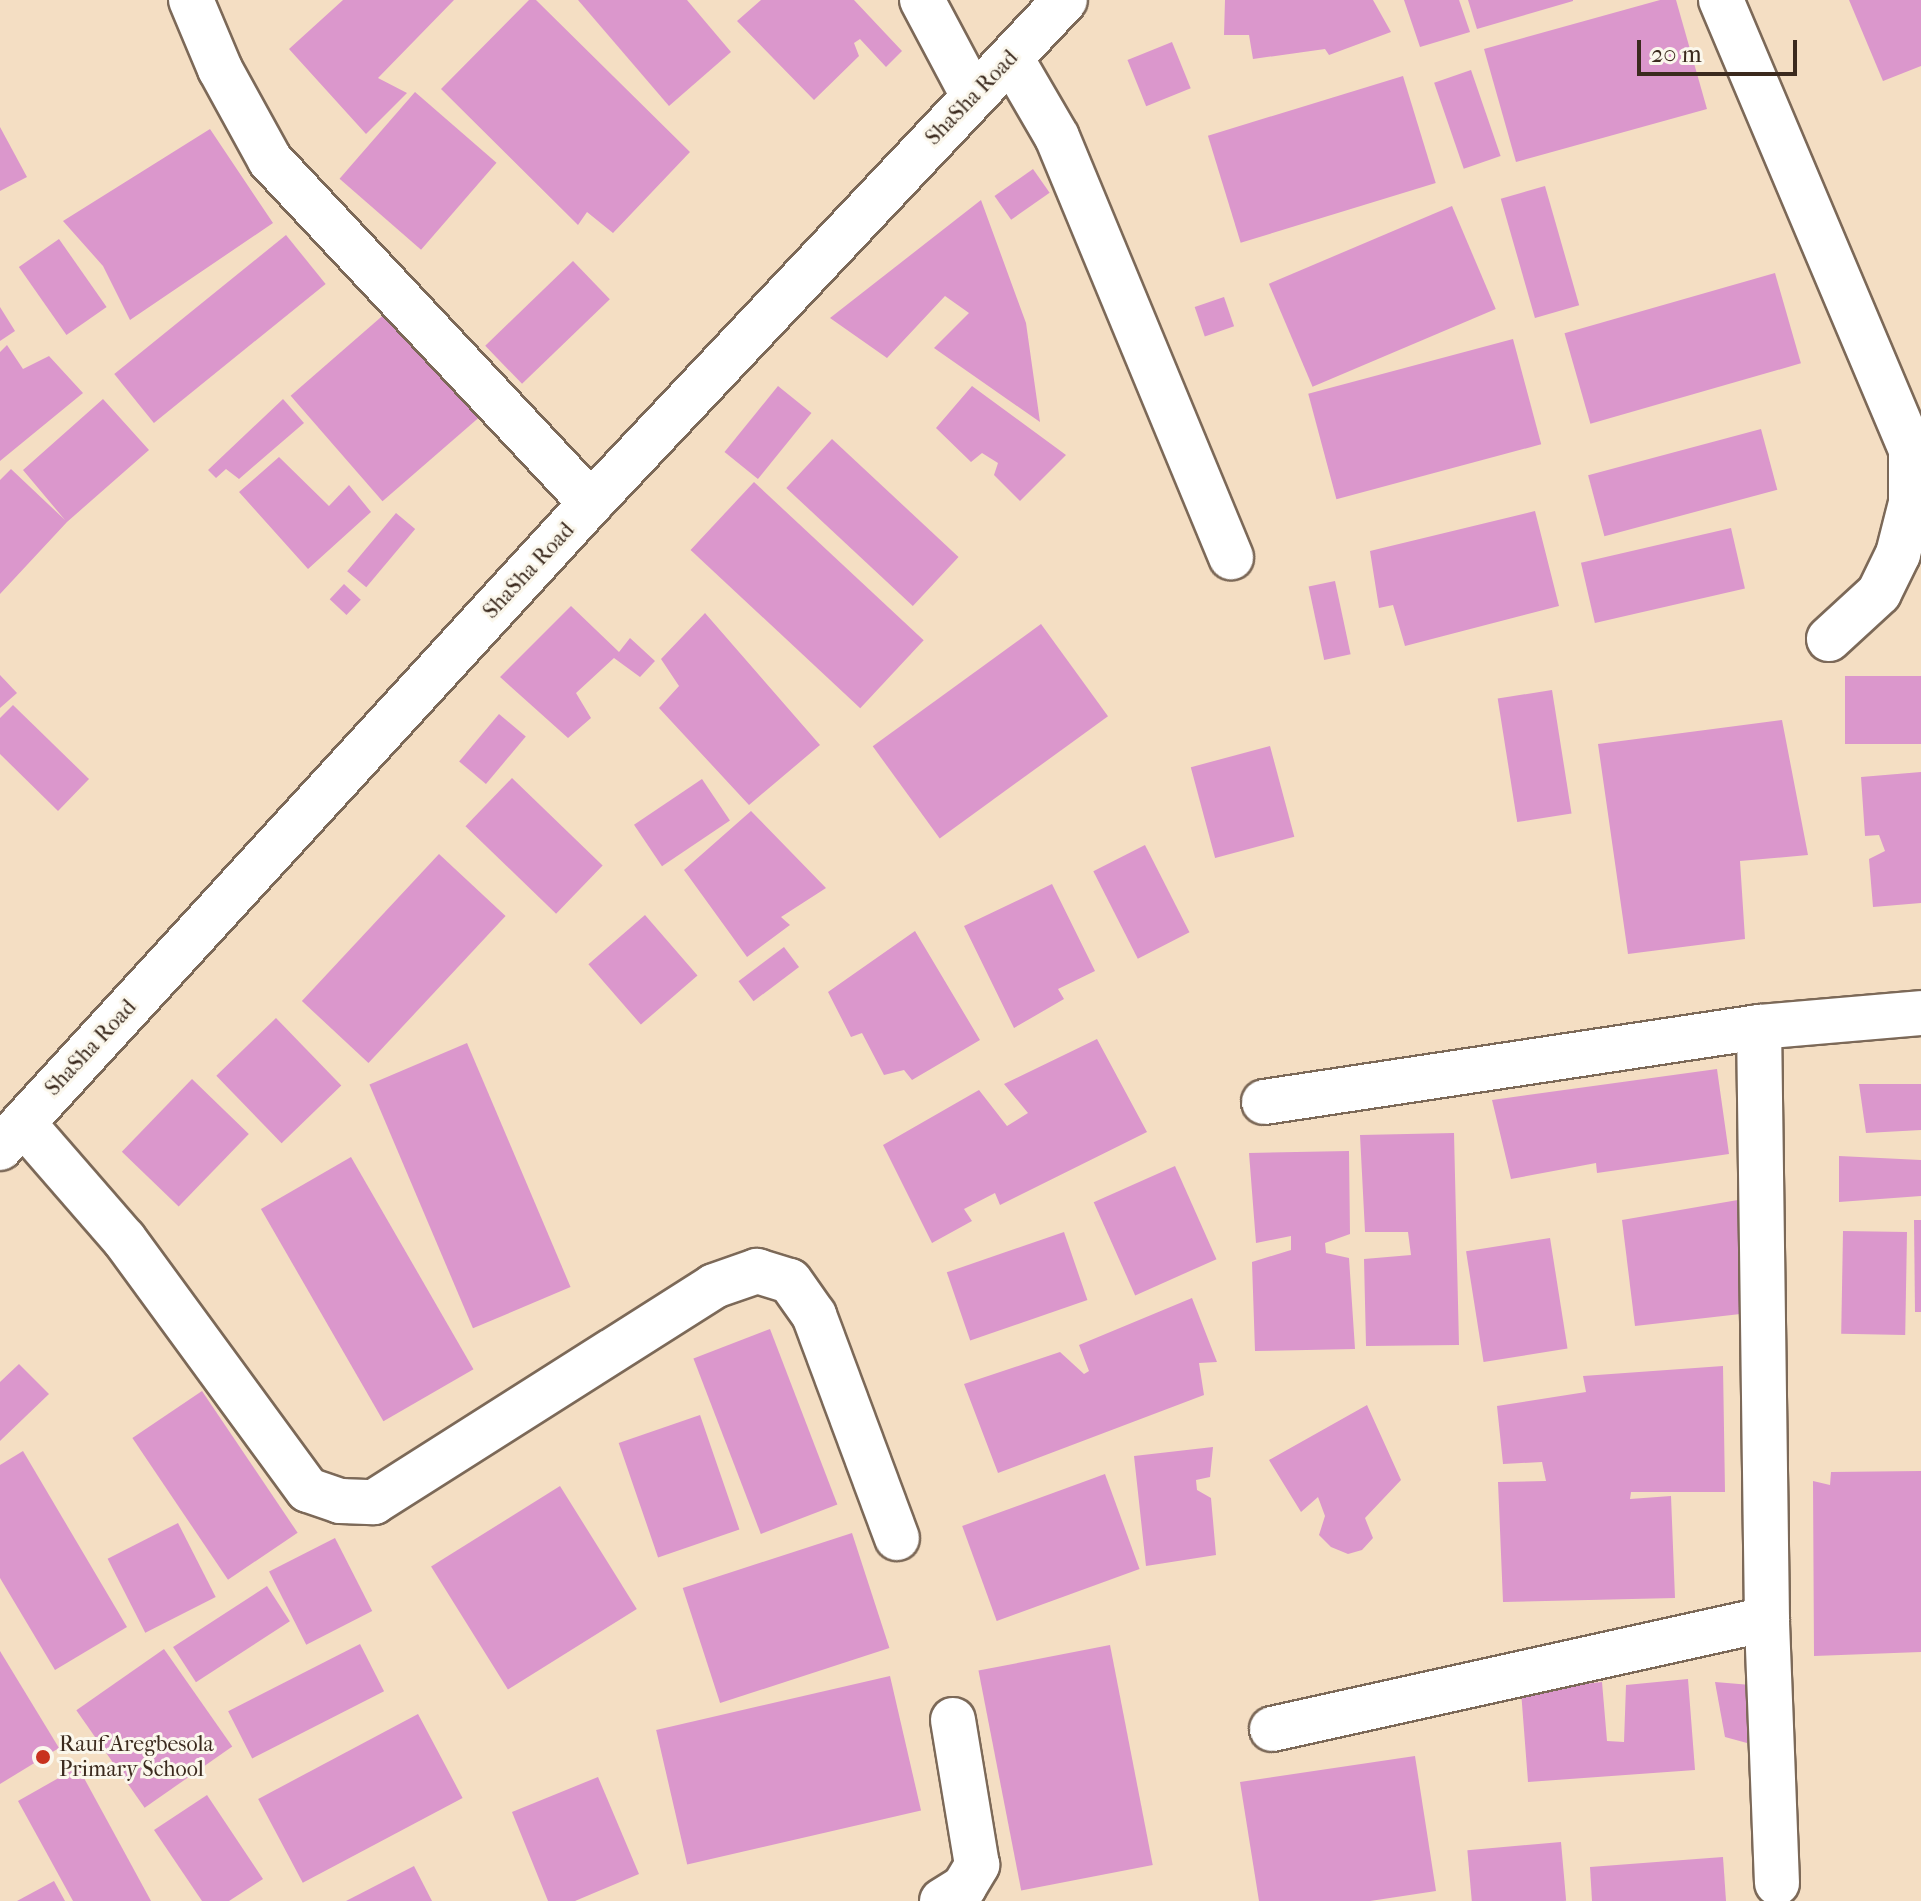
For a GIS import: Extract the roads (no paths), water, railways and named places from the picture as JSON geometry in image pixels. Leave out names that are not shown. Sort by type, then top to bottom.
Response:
[{"type":"street","points":[[191,0],[220,69],[270,160],[591,503]]},
{"type":"street","points":[[922,0],[973,96]]},
{"type":"street","name":"ShaSha Road","points":[[12,1135],[591,503],[1065,0]]},
{"type":"street","points":[[1721,0],[1916,448],[1911,503],[1898,554],[1879,593],[1829,639]]},
{"type":"street","points":[[1011,58],[1057,137],[1231,557]]},
{"type":"street","points":[[1264,1102],[1759,1027],[1921,1013]]},
{"type":"street","points":[[1759,1027],[1767,1619],[1777,1883]]},
{"type":"street","points":[[12,1135],[124,1239],[308,1490],[340,1501],[374,1502],[714,1286],[757,1271],[790,1281],[814,1315],[897,1538]]},
{"type":"street","points":[[1272,1729],[1767,1619]]},
{"type":"street","points":[[942,1901],[964,1887],[977,1865],[953,1720]]},
{"type":"place","name":"Rauf Aregbesola Primary School","points":[[43,1757]]}]
